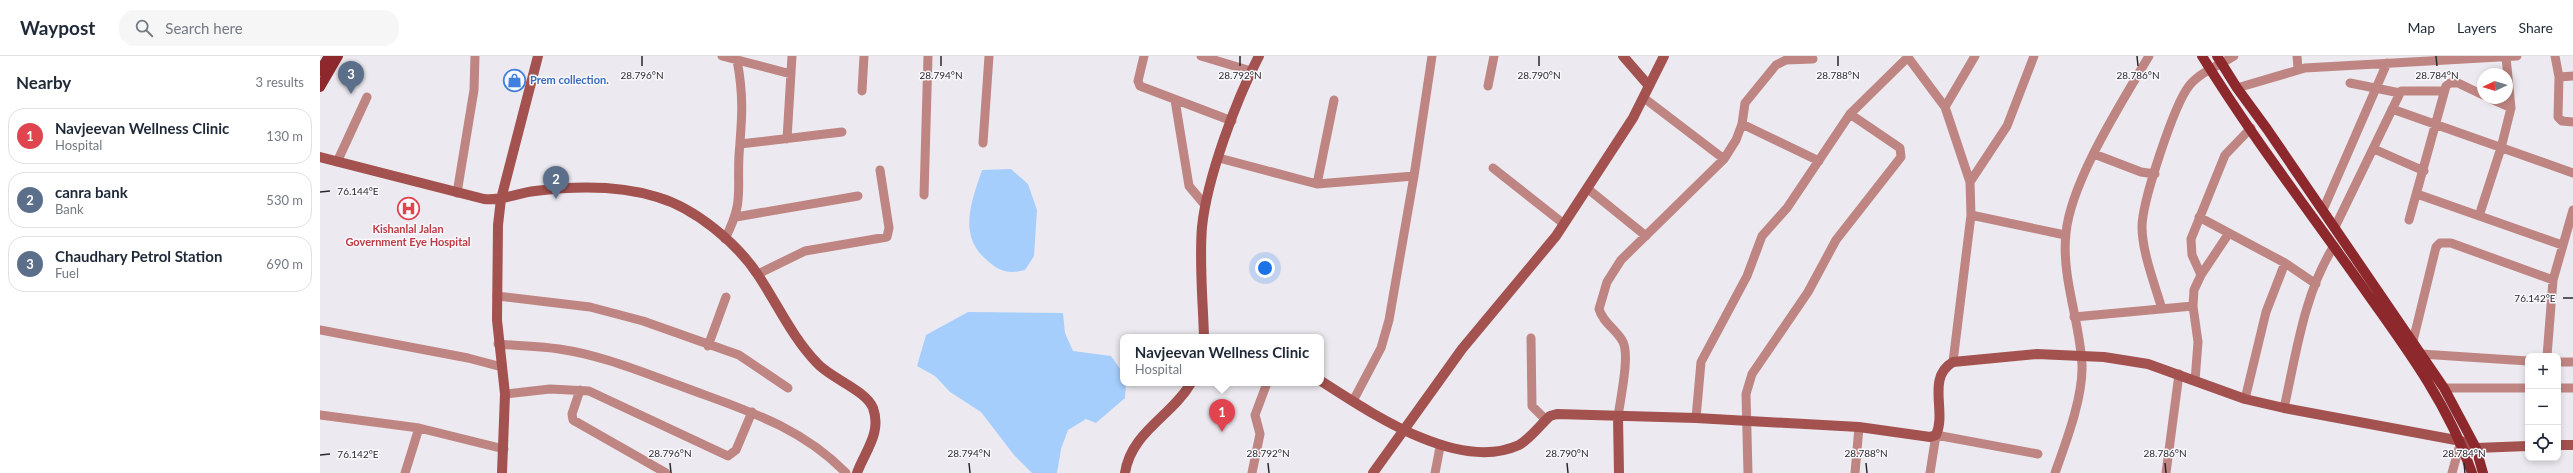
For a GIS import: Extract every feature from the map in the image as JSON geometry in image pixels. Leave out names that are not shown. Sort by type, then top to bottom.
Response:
[{"type":"main road","points":[[320,71],[329,56]]},
{"type":"main road","points":[[320,87],[338,56]]},
{"type":"main road","points":[[2202,56],[2210,70],[2404,345],[2446,410],[2461,441],[2472,473]]},
{"type":"main road","points":[[2220,60],[2237,88],[2323,210],[2444,388],[2476,448],[2483,473]]},
{"type":"street","points":[[457,193],[474,90],[475,56]]},
{"type":"street","points":[[502,473],[505,394],[498,344],[497,296],[501,199],[538,56]]},
{"type":"street","points":[[722,56],[791,74]]},
{"type":"street","points":[[787,138],[792,56]]},
{"type":"street","points":[[862,91],[864,56]]},
{"type":"street","points":[[924,195],[928,56]]},
{"type":"street","points":[[983,143],[989,56]]},
{"type":"street","points":[[1144,56],[1139,85],[1232,121]]},
{"type":"street","points":[[1201,56],[1251,71]]},
{"type":"street","points":[[1204,334],[1202,229],[1205,205],[1232,121],[1258,56]]},
{"type":"street","points":[[1353,402],[1366,378],[1385,336],[1414,176],[1432,56]]},
{"type":"street","points":[[1488,86],[1494,56]]},
{"type":"street","points":[[1373,473],[1466,344],[1522,280],[1564,224],[1588,189],[1644,98],[1664,56]]},
{"type":"street","points":[[1945,107],[1975,56]]},
{"type":"street","points":[[1970,182],[2007,126],[2034,56]]},
{"type":"street","points":[[2055,473],[2081,385],[2081,355],[2074,317],[2065,235],[2074,200],[2094,154],[2149,56]]},
{"type":"street","points":[[2162,310],[2143,241],[2142,227],[2144,211],[2155,174],[2183,95],[2196,79],[2210,70],[2220,60],[2234,56]]},
{"type":"street","points":[[2296,56],[2298,70]]},
{"type":"street","points":[[2237,88],[2298,70],[2387,63],[2517,56]]},
{"type":"street","points":[[2555,56],[2559,77],[2558,117],[2562,121],[2573,122]]},
{"type":"street","points":[[1696,418],[1698,373],[1705,351],[1747,276],[1762,236],[1787,208],[1850,114],[1908,57],[1945,107],[1970,182],[1971,215],[1953,362]]},
{"type":"street","points":[[2479,216],[2501,148],[2510,108],[2506,57]]},
{"type":"street","points":[[1628,58],[1649,86]]},
{"type":"street","points":[[1619,473],[1618,417],[1624,346],[1601,314],[1600,306],[1614,270],[1646,236],[1724,159],[1736,140],[1742,124],[1745,103],[1776,65],[1786,60],[1813,59]]},
{"type":"street","points":[[725,239],[736,217],[740,202],[740,144],[743,106],[737,60]]},
{"type":"street","points":[[2323,210],[2378,88],[2387,63]]},
{"type":"street","points":[[2559,77],[2573,76]]},
{"type":"street","points":[[2409,220],[2436,127],[2443,91],[2450,83],[2453,82],[2477,92]]},
{"type":"street","points":[[2350,83],[2400,93]]},
{"type":"street","points":[[2334,227],[2374,149],[2400,93],[2407,89],[2443,91]]},
{"type":"street","points":[[337,162],[367,97]]},
{"type":"street","points":[[1644,98],[1724,159]]},
{"type":"street","points":[[1175,100],[1189,186],[1205,205]]},
{"type":"street","points":[[1318,184],[1334,100]]},
{"type":"street","points":[[2502,104],[2510,108]]},
{"type":"street","points":[[2392,109],[2436,127],[2573,173]]},
{"type":"street","points":[[1748,473],[1746,394],[1752,374],[1808,292],[1836,240],[1901,157],[1900,148],[1850,114]]},
{"type":"street","points":[[1742,124],[1819,161]]},
{"type":"street","points":[[2201,275],[2190,246],[2199,218],[2225,155],[2251,128]]},
{"type":"street","points":[[740,144],[842,132]]},
{"type":"street","points":[[2374,149],[2424,171]]},
{"type":"street","points":[[2094,154],[2141,172],[2155,174]]},
{"type":"street","points":[[320,157],[484,199],[501,199],[533,191],[561,188],[594,188],[642,193],[680,206],[700,217],[725,239],[758,274],[788,326],[817,364],[870,402],[874,416],[874,434],[857,473]]},
{"type":"street","points":[[1219,158],[1318,184],[1414,176]]},
{"type":"street","points":[[1493,168],[1564,224]]},
{"type":"street","points":[[758,274],[805,251],[886,237],[889,228],[880,170]]},
{"type":"street","points":[[1588,189],[1646,236]]},
{"type":"street","points":[[2417,194],[2562,245]]},
{"type":"street","points":[[736,217],[858,196]]},
{"type":"street","points":[[2546,353],[2553,280],[2573,210]]},
{"type":"street","points":[[1971,215],[2065,235]]},
{"type":"street","points":[[2199,218],[2285,263],[2316,284]]},
{"type":"street","points":[[2195,381],[2198,342],[2193,306],[2194,290],[2201,275],[2229,233]]},
{"type":"street","points":[[2413,341],[2436,247],[2440,243],[2451,243],[2553,280]]},
{"type":"street","points":[[2284,408],[2301,333],[2316,284],[2334,246]]},
{"type":"street","points":[[2245,399],[2266,312],[2285,263]]},
{"type":"street","points":[[497,296],[590,307],[643,321],[708,346],[745,358],[788,388]]},
{"type":"street","points":[[708,346],[726,297]]},
{"type":"street","points":[[2074,317],[2193,306]]},
{"type":"street","points":[[320,330],[468,358],[502,367]]},
{"type":"street","points":[[1531,338],[1532,406],[1546,420]]},
{"type":"street","points":[[498,344],[559,349],[602,358],[752,412],[806,439],[829,456],[846,473]]},
{"type":"street","points":[[1930,473],[1936,435],[1940,423],[1938,377],[1944,367],[1953,362],[2038,354],[2081,355],[2148,364],[2245,399],[2284,408],[2461,441],[2476,448],[2525,446]]},
{"type":"street","points":[[2421,354],[2525,361]]},
{"type":"street","points":[[2561,362],[2573,362]]},
{"type":"street","points":[[2166,473],[2179,374]]},
{"type":"street","points":[[1324,384],[1353,402],[1404,430],[1440,447],[1478,453],[1502,450],[1524,442],[1546,420],[1557,414],[1618,417],[1696,418],[1746,422],[1859,427],[1924,437],[1936,435],[2038,454]]},
{"type":"street","points":[[1125,473],[1132,452],[1148,428],[1172,406],[1189,386]]},
{"type":"street","points":[[1252,473],[1260,434],[1255,415],[1266,386]]},
{"type":"street","points":[[2444,388],[2525,388]]},
{"type":"street","points":[[2561,388],[2573,388]]},
{"type":"street","points":[[505,394],[550,389],[580,390],[600,396],[728,456],[736,450],[752,412]]},
{"type":"street","points":[[580,390],[572,414],[572,420],[666,473]]},
{"type":"street","points":[[320,415],[419,428],[504,449]]},
{"type":"street","points":[[1855,473],[1859,427]]},
{"type":"street","points":[[404,473],[419,428]]},
{"type":"street","points":[[2452,473],[2461,441]]},
{"type":"street","points":[[2561,445],[2573,445]]},
{"type":"street","points":[[1435,473],[1440,447]]},
{"type":"water","points":[[1011,169],[1028,184],[1037,210],[1034,256],[1025,270],[1014,272],[997,268],[979,252],[973,242],[969,219],[974,195],[982,170]]},
{"type":"water","points":[[968,312],[1063,313],[1065,333],[1073,351],[1111,356],[1120,369],[1120,386],[1126,386],[1125,398],[1096,423],[1086,419],[1068,430],[1061,449],[1057,473],[1032,473],[1014,455],[981,412],[950,392],[935,376],[917,366],[926,335]]},
{"type":"place","name":"Prem collection.","points":[[515,80]]},
{"type":"place","name":"Chaudhary Petrol Station","points":[[351,94]]},
{"type":"place","name":"canra bank","points":[[556,199]]},
{"type":"place","name":"Kishanlal Jalan Government Eye Hospital","points":[[408,209]]},
{"type":"place","name":"Navjeevan Wellness Clinic","points":[[1222,432]]}]
